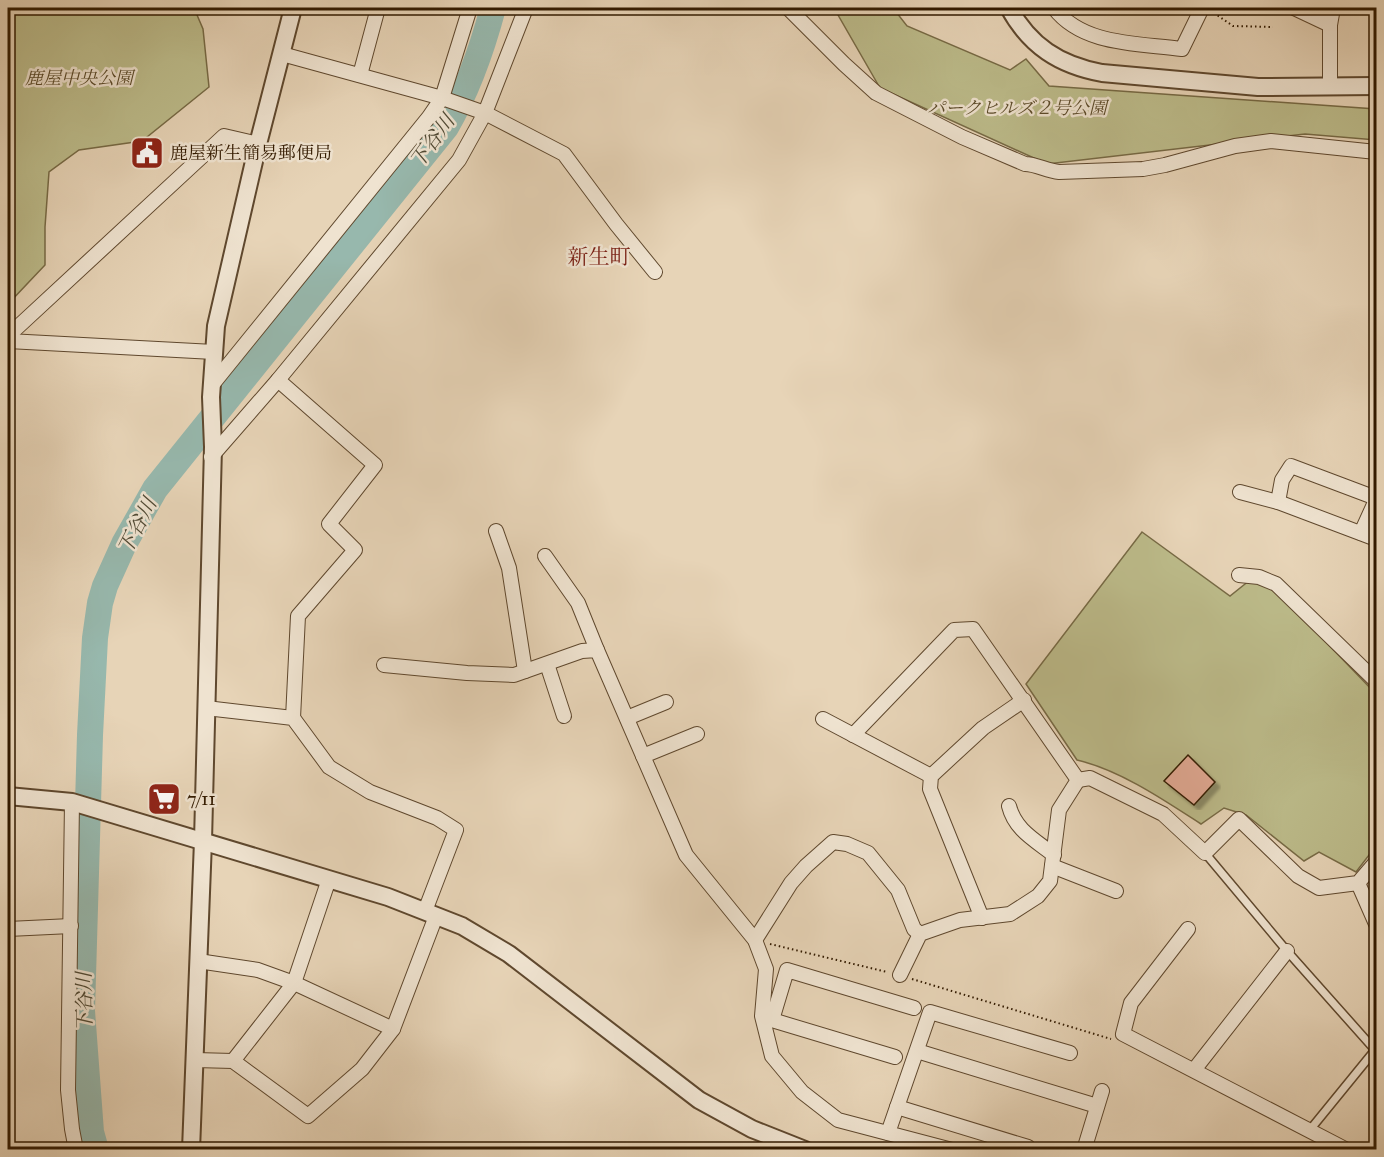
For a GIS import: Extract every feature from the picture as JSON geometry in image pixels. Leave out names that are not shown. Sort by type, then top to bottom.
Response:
[{"type":"street","points":[[191,1149],[203,841],[212,391],[216,326],[258,144],[293,8]]},
{"type":"street","points":[[360,75],[378,8]]},
{"type":"street","points":[[212,391],[442,98],[470,8]]},
{"type":"street","points":[[212,452],[278,380],[459,160],[485,113],[526,8]]},
{"type":"street","points":[[788,8],[876,93],[962,137],[1025,164],[1045,170],[1059,172],[1143,169],[1234,146],[1271,141],[1377,152]]},
{"type":"street","points":[[1009,8],[1029,36],[1046,51],[1078,68],[1102,73],[1258,87],[1377,86]]},
{"type":"street","points":[[1054,8],[1077,29],[1098,37],[1182,49],[1204,8]]},
{"type":"street","points":[[1294,8],[1330,25]]},
{"type":"street","points":[[1330,86],[1330,25],[1333,8]]},
{"type":"street","points":[[282,54],[442,98],[485,113],[564,154],[655,272]]},
{"type":"street","points":[[8,336],[224,136],[258,144]]},
{"type":"street","points":[[8,341],[214,352]]},
{"type":"street","points":[[195,1060],[233,1061],[308,1116],[362,1069],[393,1029],[456,830],[436,818],[370,792],[329,767],[294,718],[298,616],[355,550],[329,524],[375,465],[278,380]]},
{"type":"street","points":[[1278,502],[1282,480],[1292,466],[1377,499],[1360,533]]},
{"type":"street","points":[[1240,492],[1278,502],[1377,539]]},
{"type":"street","points":[[496,531],[509,568],[525,671]]},
{"type":"street","points":[[545,556],[578,603],[686,855],[755,940],[766,969],[762,1016],[767,1021],[895,1057]]},
{"type":"street","points":[[1239,575],[1258,577],[1276,584],[1377,681]]},
{"type":"street","points":[[853,735],[954,630],[973,629],[1078,780]]},
{"type":"street","points":[[384,665],[514,675],[582,651],[597,650]]},
{"type":"street","points":[[547,664],[564,716]]},
{"type":"street","points":[[982,918],[930,789],[931,776],[983,728],[1024,700]]},
{"type":"street","points":[[627,718],[666,702]]},
{"type":"street","points":[[206,708],[294,718]]},
{"type":"street","points":[[823,719],[931,776]]},
{"type":"street","points":[[643,756],[697,734]]},
{"type":"street","points":[[900,975],[920,934],[960,920],[1010,914],[1038,896],[1050,881],[1059,810],[1078,780],[1090,778],[1163,814],[1205,852],[1239,819],[1298,876],[1320,888],[1358,883],[1377,861]]},
{"type":"street","points":[[8,796],[72,802],[388,897],[462,926],[509,954],[699,1100],[752,1129],[805,1149]]},
{"type":"street","points":[[72,802],[68,1090],[76,1149]]},
{"type":"street","points":[[1010,806],[1012,819],[1053,861],[1116,891]]},
{"type":"street","points":[[755,940],[791,883],[832,842],[847,844],[868,853],[898,890],[914,929],[920,934]]},
{"type":"street","points":[[233,1061],[294,983],[329,879]]},
{"type":"street","points":[[1358,883],[1377,924]]},
{"type":"street","points":[[8,929],[71,926]]},
{"type":"street","points":[[1188,929],[1131,1003],[1123,1034],[1347,1149]]},
{"type":"street","points":[[1194,1070],[1287,951]]},
{"type":"street","points":[[198,961],[258,970],[294,983],[393,1029]]},
{"type":"street","points":[[914,1008],[787,970],[767,1021],[772,1056],[802,1092],[838,1120],[952,1149]]},
{"type":"street","points":[[888,1133],[930,1012],[1070,1053]]},
{"type":"street","points":[[917,1051],[1097,1106]]},
{"type":"street","points":[[1084,1149],[1102,1091]]},
{"type":"street","points":[[897,1107],[1028,1147],[1027,1149]]},
{"type":"lane","points":[[1205,852],[1287,951],[1375,1050],[1309,1131]]},
{"type":"path","points":[[1204,8],[1233,26],[1273,27]]},
{"type":"path","points":[[755,940],[900,975],[1115,1041],[1123,1034]]},
{"type":"green space","name":"鹿屋中央公園","points":[[8,8],[194,8],[203,29],[209,87],[142,141],[79,150],[49,172],[45,265],[8,304]]},
{"type":"green space","name":"パークヒルズ２号公園","points":[[834,8],[893,8],[907,26],[1010,70],[1026,59],[1049,86],[1376,109],[1376,140],[1305,134],[1047,164],[880,88]]},
{"type":"green space","points":[[1142,532],[1230,596],[1250,580],[1271,585],[1376,694],[1376,846],[1356,872],[1319,852],[1304,861],[1246,815],[1224,808],[1201,824],[1125,778],[1077,760],[1026,684]]},
{"type":"building","points":[[1188,755],[1215,782],[1194,805],[1164,781]]},
{"type":"waterway","name":"下谷川","points":[[96,1150],[91,1132],[82,1011],[95,638],[105,586],[124,544],[155,489],[446,127],[474,69],[493,8]]},
{"type":"place","name":"鹿屋新生簡易郵便局","points":[[147,153]]},
{"type":"place","name":"7/11","points":[[164,799]]},
{"type":"district","name":"新生町","points":[[599,257]]}]
